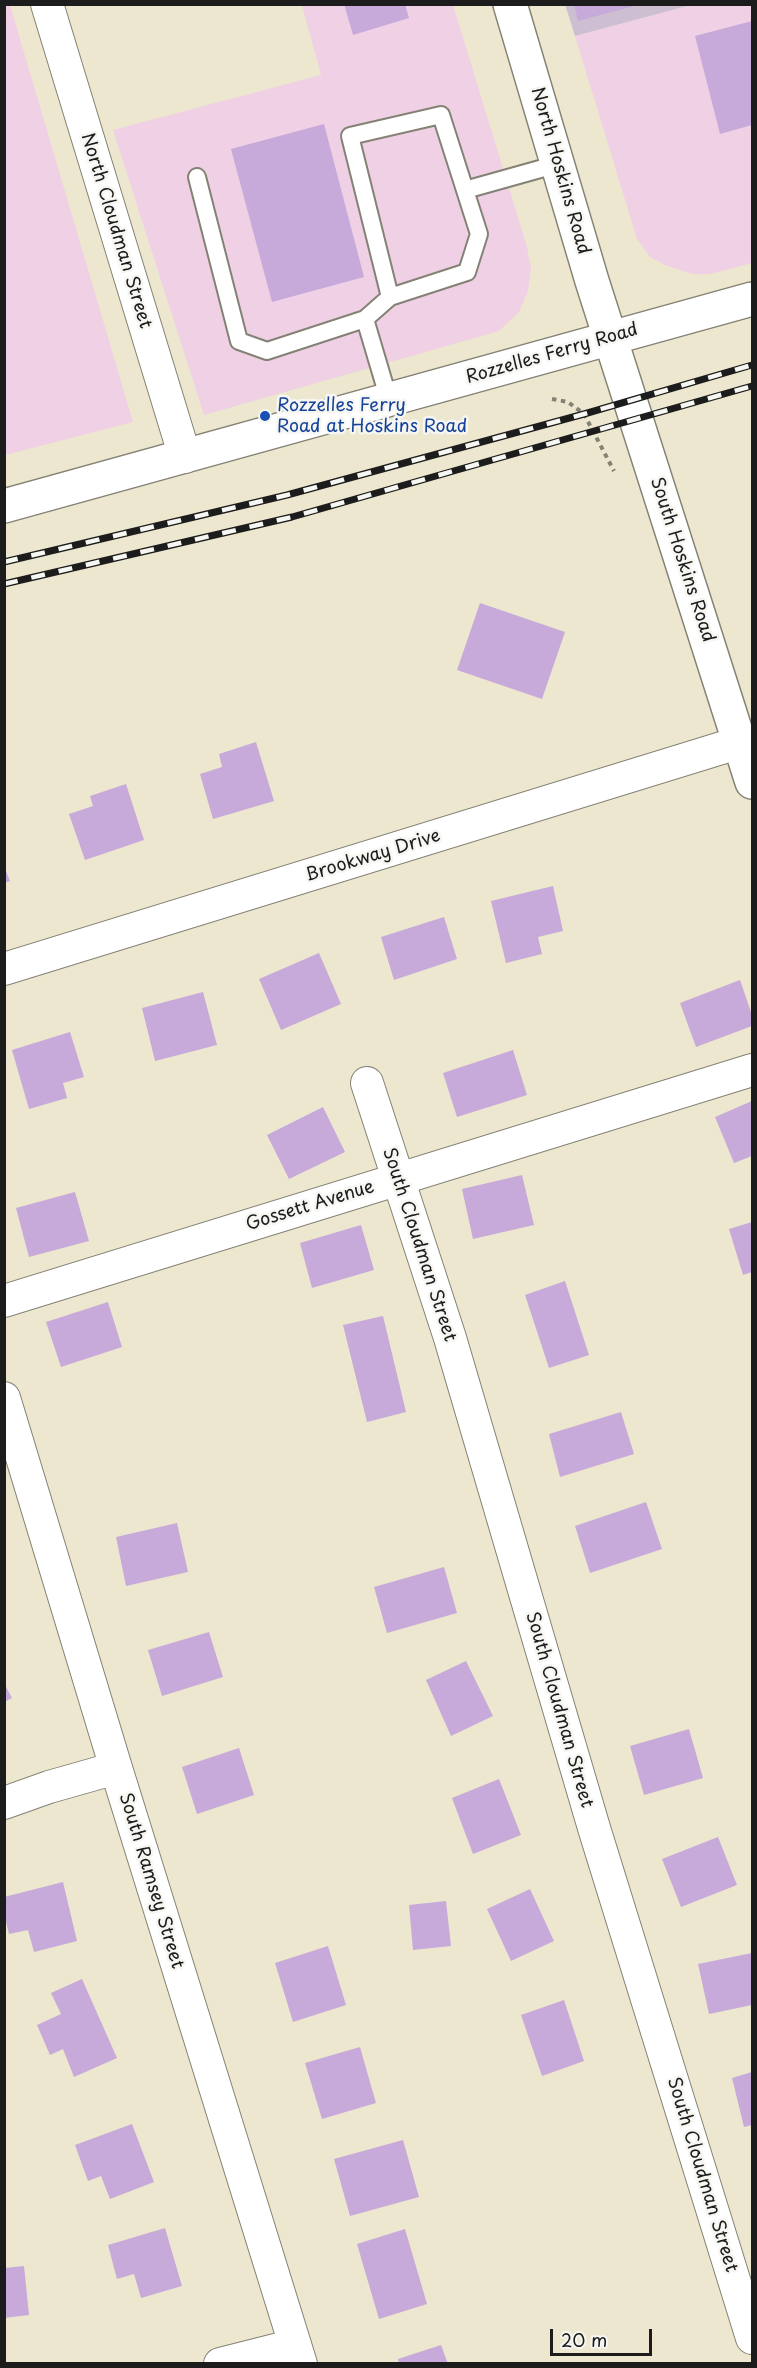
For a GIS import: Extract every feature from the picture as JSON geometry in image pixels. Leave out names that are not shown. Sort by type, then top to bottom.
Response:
[{"type":"street","name":"North Cloudman Street","points":[[47,4],[185,458]]},
{"type":"street","name":"North Hoskins Road","points":[[510,4],[610,338]]},
{"type":"street","name":"Rozzelles Ferry Road","points":[[4,506],[185,458],[753,298]]},
{"type":"street","name":"South Hoskins Road","points":[[610,338],[753,782]]},
{"type":"street","name":"Brookway Drive","points":[[4,969],[741,742]]},
{"type":"street","name":"Gossett Avenue","points":[[4,1301],[753,1070]]},
{"type":"street","name":"South Cloudman Street","points":[[367,1083],[450,1338],[594,1828],[753,2338]]},
{"type":"street","name":"South Ramsey Street","points":[[4,1398],[298,2354]]},
{"type":"street","points":[[4,1803],[49,1787],[116,1768]]},
{"type":"street","points":[[220,2364],[298,2354]]},
{"type":"lane","points":[[197,177],[239,341],[267,351],[365,319],[390,297],[467,272],[479,234],[441,115],[350,136],[390,297]]},
{"type":"lane","points":[[465,190],[558,164]]},
{"type":"lane","points":[[365,319],[390,400]]},
{"type":"path","points":[[552,399],[568,402],[584,414],[614,471]]},
{"type":"shaded area","points":[[565,4],[691,5],[575,36]]},
{"type":"shaded area","points":[[4,5],[10,5],[133,422],[5,455]]},
{"type":"shaded area","points":[[302,5],[453,5],[527,247],[531,269],[528,291],[519,312],[499,331],[204,415],[113,130],[321,75]]},
{"type":"shaded area","points":[[691,5],[752,5],[752,263],[711,274],[692,274],[665,265],[650,257],[637,239],[575,36]]},
{"type":"building","points":[[344,4],[405,4],[409,18],[353,35]]},
{"type":"building","points":[[574,4],[638,4],[638,5],[578,21]]},
{"type":"building","points":[[752,21],[752,125],[720,134],[695,36]]},
{"type":"building","points":[[324,124],[364,277],[272,302],[231,149]]},
{"type":"building","points":[[480,603],[565,632],[542,699],[457,670]]},
{"type":"building","points":[[256,742],[274,801],[213,819],[200,774],[222,767],[219,754]]},
{"type":"building","points":[[126,784],[144,840],[85,860],[69,814],[93,806],[90,796]]},
{"type":"building","points":[[4,866],[10,881],[4,883]]},
{"type":"building","points":[[553,886],[563,931],[538,937],[542,954],[506,963],[491,901]]},
{"type":"building","points":[[444,917],[457,959],[394,980],[381,937]]},
{"type":"building","points":[[319,953],[341,1004],[281,1030],[259,979]]},
{"type":"building","points":[[740,980],[752,1015],[752,1026],[696,1047],[680,1003]]},
{"type":"building","points":[[203,992],[217,1045],[155,1061],[142,1008]]},
{"type":"building","points":[[70,1032],[84,1077],[63,1083],[67,1098],[29,1109],[12,1050]]},
{"type":"building","points":[[513,1050],[527,1095],[457,1117],[443,1073]]},
{"type":"building","points":[[752,1101],[752,1156],[734,1163],[715,1117]]},
{"type":"building","points":[[323,1107],[345,1152],[289,1179],[267,1135]]},
{"type":"building","points":[[522,1175],[534,1225],[473,1239],[462,1189]]},
{"type":"building","points":[[75,1192],[89,1241],[29,1257],[16,1208]]},
{"type":"building","points":[[752,1222],[752,1272],[743,1275],[729,1229]]},
{"type":"building","points":[[361,1225],[374,1270],[312,1288],[300,1243]]},
{"type":"building","points":[[565,1281],[589,1355],[549,1368],[525,1295]]},
{"type":"building","points":[[108,1302],[122,1347],[61,1367],[46,1322]]},
{"type":"building","points":[[383,1316],[406,1412],[367,1422],[343,1325]]},
{"type":"building","points":[[621,1412],[634,1454],[560,1477],[549,1434]]},
{"type":"building","points":[[646,1502],[662,1549],[590,1573],[575,1526]]},
{"type":"building","points":[[177,1523],[188,1572],[126,1586],[116,1537]]},
{"type":"building","points":[[444,1567],[457,1613],[387,1633],[374,1587]]},
{"type":"building","points":[[209,1632],[223,1677],[162,1696],[148,1650]]},
{"type":"building","points":[[466,1661],[493,1716],[451,1736],[426,1680]]},
{"type":"building","points":[[4,1683],[12,1698],[4,1702]]},
{"type":"building","points":[[689,1729],[703,1778],[644,1795],[630,1746]]},
{"type":"building","points":[[239,1748],[254,1795],[197,1814],[182,1767]]},
{"type":"building","points":[[499,1779],[521,1835],[473,1854],[452,1798]]},
{"type":"building","points":[[718,1837],[737,1885],[681,1907],[662,1859]]},
{"type":"building","points":[[63,1882],[77,1941],[34,1952],[28,1930],[9,1934],[4,1914],[4,1897]]},
{"type":"building","points":[[530,1889],[554,1941],[511,1961],[487,1909]]},
{"type":"building","points":[[446,1901],[451,1946],[413,1950],[409,1905]]},
{"type":"building","points":[[328,1946],[346,2005],[293,2022],[275,1963]]},
{"type":"building","points":[[752,1953],[752,2005],[709,2014],[698,1964]]},
{"type":"building","points":[[82,1979],[117,2058],[74,2077],[63,2049],[50,2055],[37,2025],[61,2014],[51,1993]]},
{"type":"building","points":[[564,2000],[584,2061],[542,2076],[521,2015]]},
{"type":"building","points":[[360,2047],[376,2103],[322,2119],[305,2063]]},
{"type":"building","points":[[752,2072],[752,2125],[744,2127],[732,2078]]},
{"type":"building","points":[[132,2124],[154,2182],[110,2199],[101,2176],[88,2181],[75,2145]]},
{"type":"building","points":[[403,2140],[419,2197],[350,2216],[334,2159]]},
{"type":"building","points":[[165,2228],[182,2286],[141,2298],[134,2274],[117,2279],[108,2245]]},
{"type":"building","points":[[405,2229],[427,2304],[379,2319],[357,2244]]},
{"type":"building","points":[[24,2266],[29,2315],[4,2318],[4,2268]]},
{"type":"building","points":[[441,2345],[448,2364],[399,2364],[398,2359]]},
{"type":"railway","points":[[4,562],[287,495],[584,414],[752,365]]},
{"type":"railway","points":[[4,584],[292,517],[752,386]]},
{"type":"place","name":"Rozzelles Ferry Road at Hoskins Road","points":[[265,416]]}]
